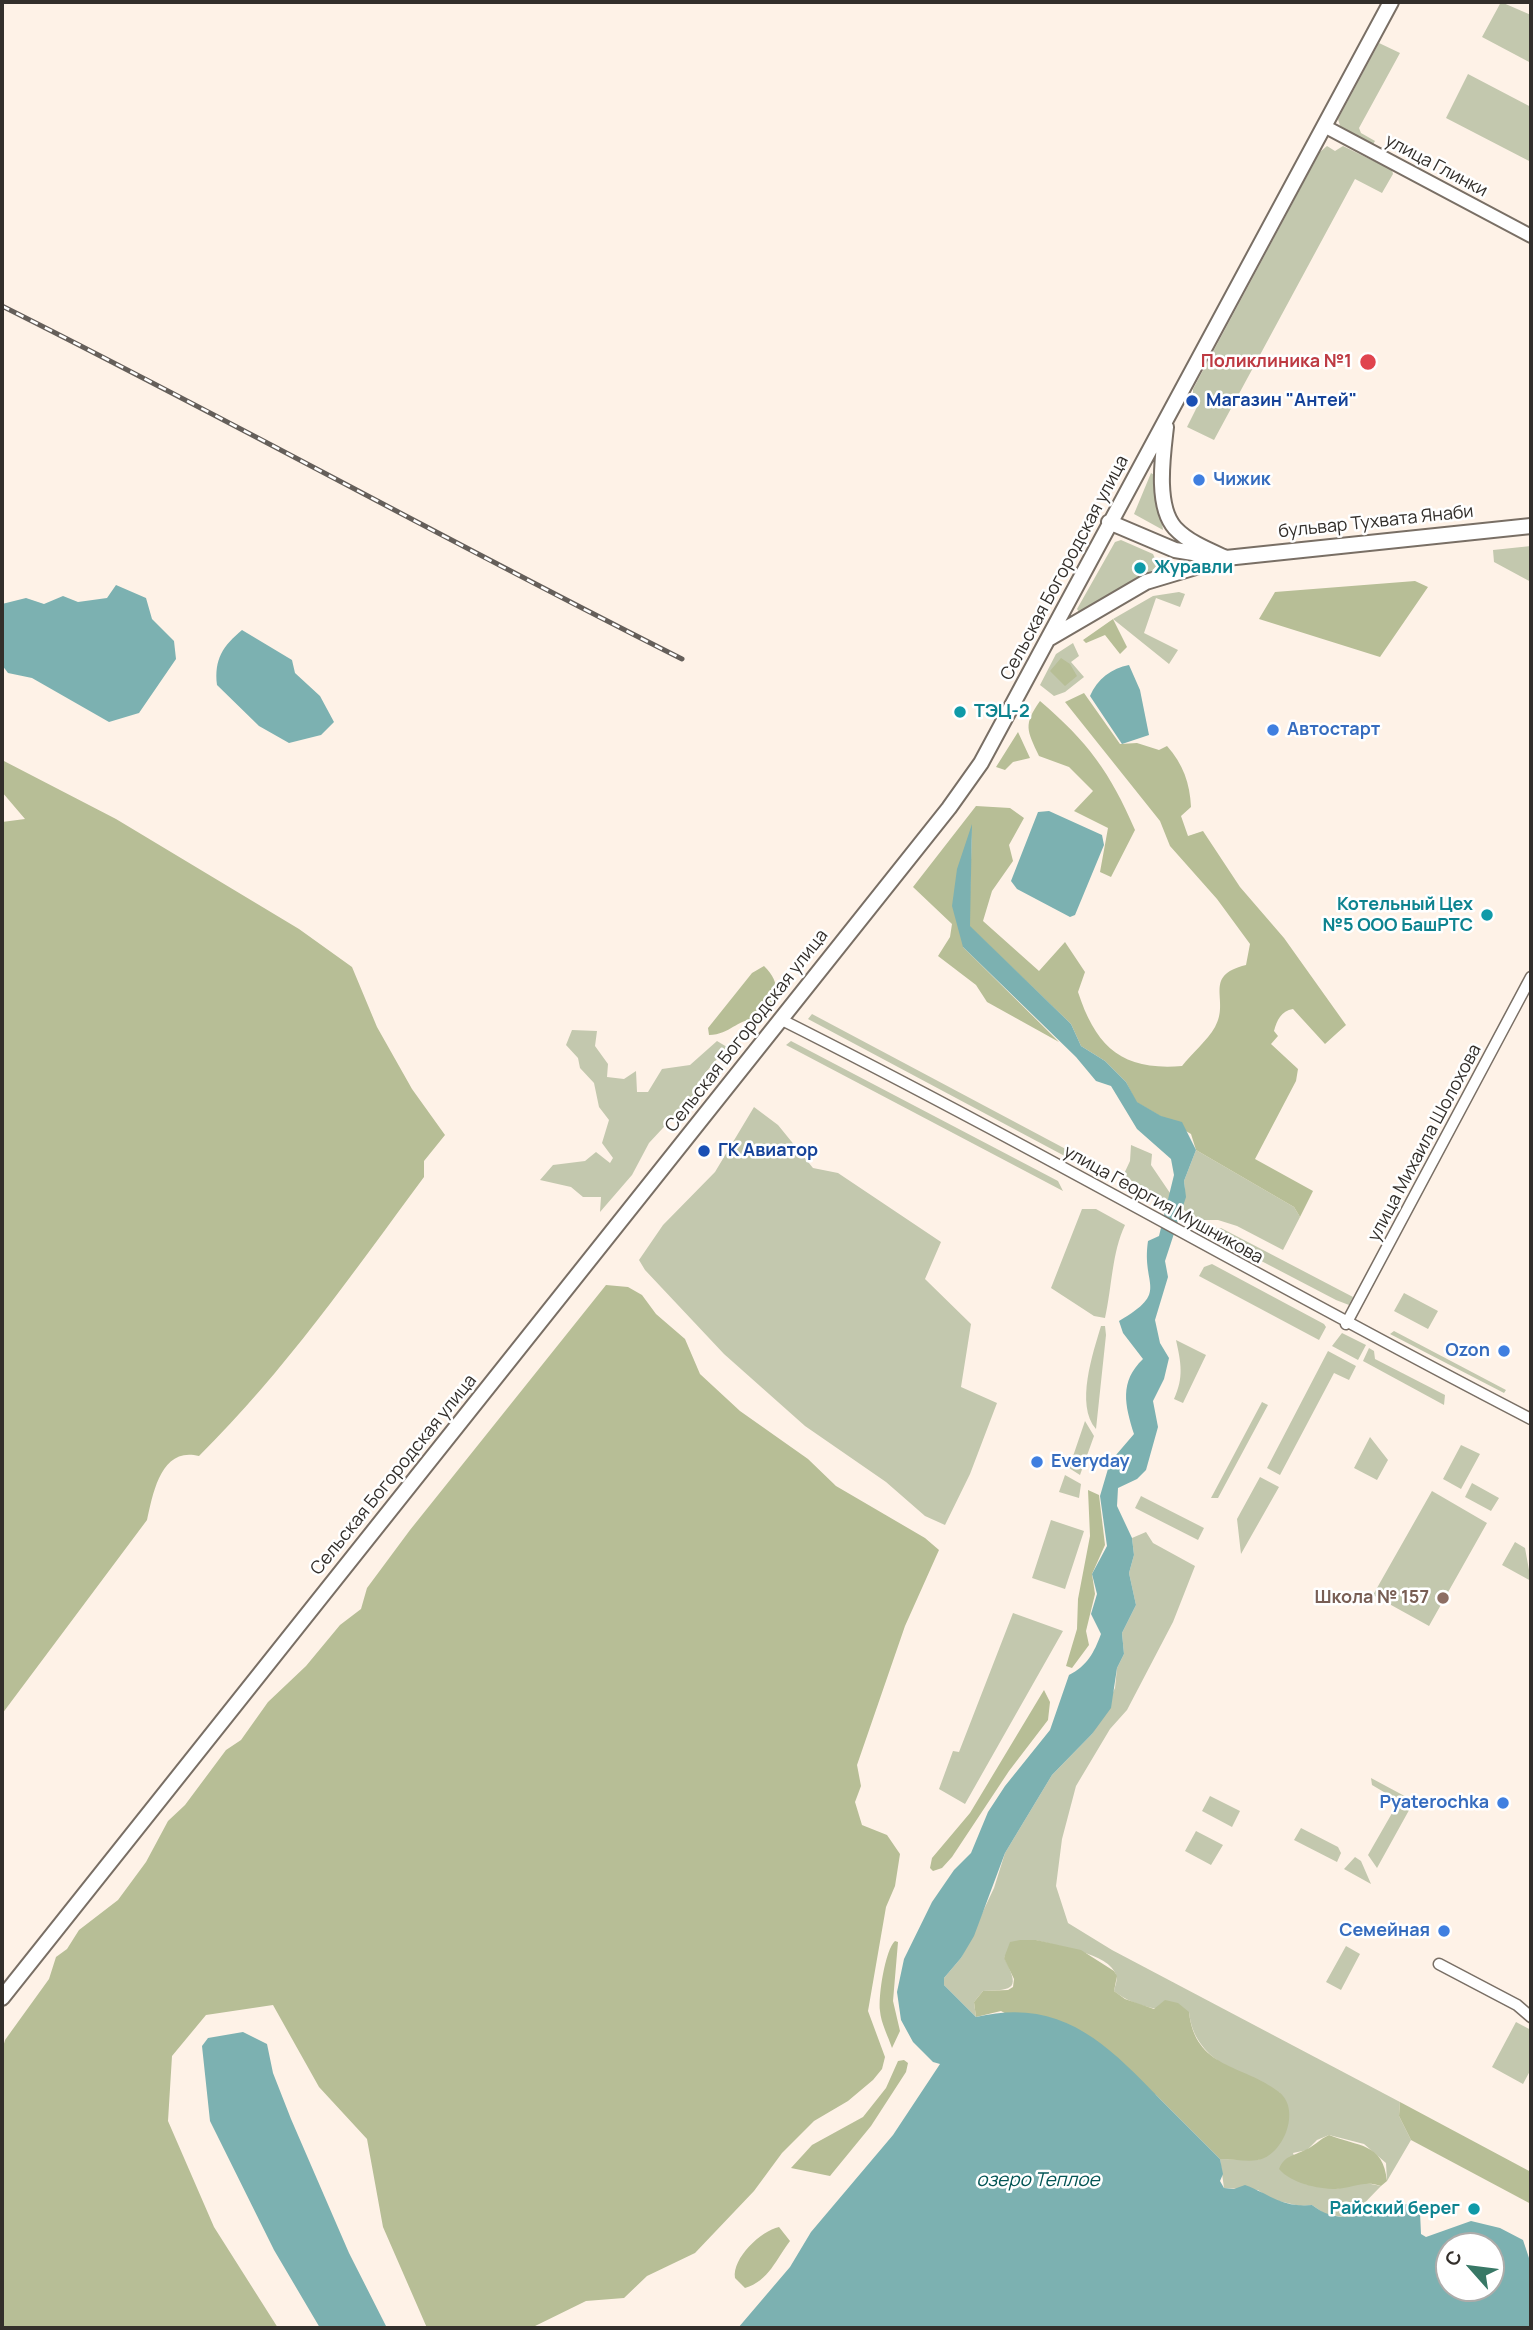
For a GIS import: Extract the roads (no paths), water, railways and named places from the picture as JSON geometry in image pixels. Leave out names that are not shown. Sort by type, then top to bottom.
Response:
[{"type":"main road","name":"Сельская Богородская улица","points":[[2,1998],[981,763],[1391,2]]},
{"type":"main road","points":[[1171,412],[1167,420],[1161,478],[1172,526],[1189,540],[1226,558]]},
{"type":"main road","name":"бульвар Тухвата Янаби","points":[[1109,522],[1175,550],[1226,558]]},
{"type":"main road","name":"бульвар Тухвата Янаби","points":[[1050,638],[1146,582],[1226,558],[1531,526]]},
{"type":"street","name":"улица Глинки","points":[[1324,126],[1531,236]]},
{"type":"street","name":"улица Михаила Шолохова","points":[[1346,1324],[1531,977]]},
{"type":"street","name":"улица Георгия Мушникова","points":[[780,1019],[1147,1214],[1346,1324],[1530,1417]]},
{"type":"street","points":[[1439,1964],[1517,2005],[1531,2017]]},
{"type":"water","points":[[116,585],[146,598],[152,619],[174,641],[176,659],[139,713],[109,722],[32,678],[8,673],[2,665],[2,604],[26,598],[44,604],[63,596],[78,602],[107,598]]},
{"type":"water","points":[[242,630],[292,660],[295,673],[320,696],[334,722],[321,735],[289,743],[259,726],[217,685],[217,668],[221,654]]},
{"type":"water","points":[[1129,665],[1140,690],[1149,735],[1122,744],[1090,696],[1106,675]]},
{"type":"water","points":[[1049,811],[1102,835],[1104,845],[1075,915],[1070,917],[1017,889],[1011,881],[1038,812]]},
{"type":"water","name":"озеро Теплое","points":[[972,824],[970,926],[1071,1024],[1081,1046],[1105,1061],[1126,1082],[1137,1102],[1161,1116],[1182,1122],[1196,1150],[1184,1181],[1186,1197],[1165,1261],[1168,1277],[1155,1320],[1160,1343],[1169,1358],[1164,1379],[1153,1401],[1158,1427],[1146,1470],[1137,1479],[1118,1488],[1117,1506],[1132,1538],[1134,1555],[1129,1573],[1136,1605],[1122,1633],[1124,1654],[1117,1668],[1111,1708],[1092,1734],[1052,1775],[1005,1853],[974,1936],[961,1958],[944,1978],[944,1985],[976,2017],[1006,2012],[1033,2013],[1080,2029],[1100,2043],[1220,2159],[1223,2174],[1220,2181],[1224,2188],[1234,2189],[1245,2185],[1284,2202],[1312,2205],[1324,2213],[1336,2216],[1348,2217],[1408,2204],[1420,2212],[1421,2234],[1426,2237],[1435,2234],[1435,2302],[1505,2302],[1505,2232],[1440,2232],[1471,2221],[1500,2228],[1523,2240],[1530,2261],[1531,2328],[738,2328],[790,2267],[811,2232],[893,2135],[940,2064],[933,2062],[913,2042],[901,2020],[897,1992],[904,1959],[932,1902],[954,1870],[971,1853],[988,1812],[1005,1786],[1050,1730],[1069,1675],[1089,1658],[1101,1634],[1091,1614],[1097,1594],[1092,1574],[1107,1546],[1100,1496],[1110,1462],[1134,1434],[1128,1413],[1127,1385],[1130,1376],[1143,1359],[1123,1333],[1119,1321],[1135,1311],[1149,1295],[1148,1241],[1159,1236],[1174,1175],[1171,1159],[1137,1129],[1111,1086],[1096,1081],[1076,1057],[963,947],[952,906],[957,869]]},
{"type":"water","points":[[243,2032],[267,2044],[273,2073],[291,2119],[349,2253],[387,2328],[320,2328],[274,2250],[210,2121],[202,2046],[208,2038]]},
{"type":"railway","points":[[2,306],[682,659]]},
{"type":"place","name":"Поликлиника №1","points":[[1368,362]]},
{"type":"place","name":"Магазин \"Антей\"","points":[[1192,401]]},
{"type":"place","name":"Чижик","points":[[1199,480]]},
{"type":"place","name":"Журавли","points":[[1140,568]]},
{"type":"place","name":"ТЭЦ-2","points":[[960,712]]},
{"type":"place","name":"Автостарт","points":[[1273,730]]},
{"type":"place","name":"Котельный Цех №5 ООО БашРТС","points":[[1487,915]]},
{"type":"place","name":"ГК Авиатор","points":[[704,1151]]},
{"type":"place","name":"Ozon","points":[[1504,1351]]},
{"type":"place","name":"Everyday","points":[[1037,1462]]},
{"type":"place","name":"Школа № 157","points":[[1443,1598]]},
{"type":"place","name":"Pyaterochka","points":[[1503,1803]]},
{"type":"place","name":"Семейная","points":[[1444,1931]]},
{"type":"place","name":"Райский берег","points":[[1474,2209]]}]
